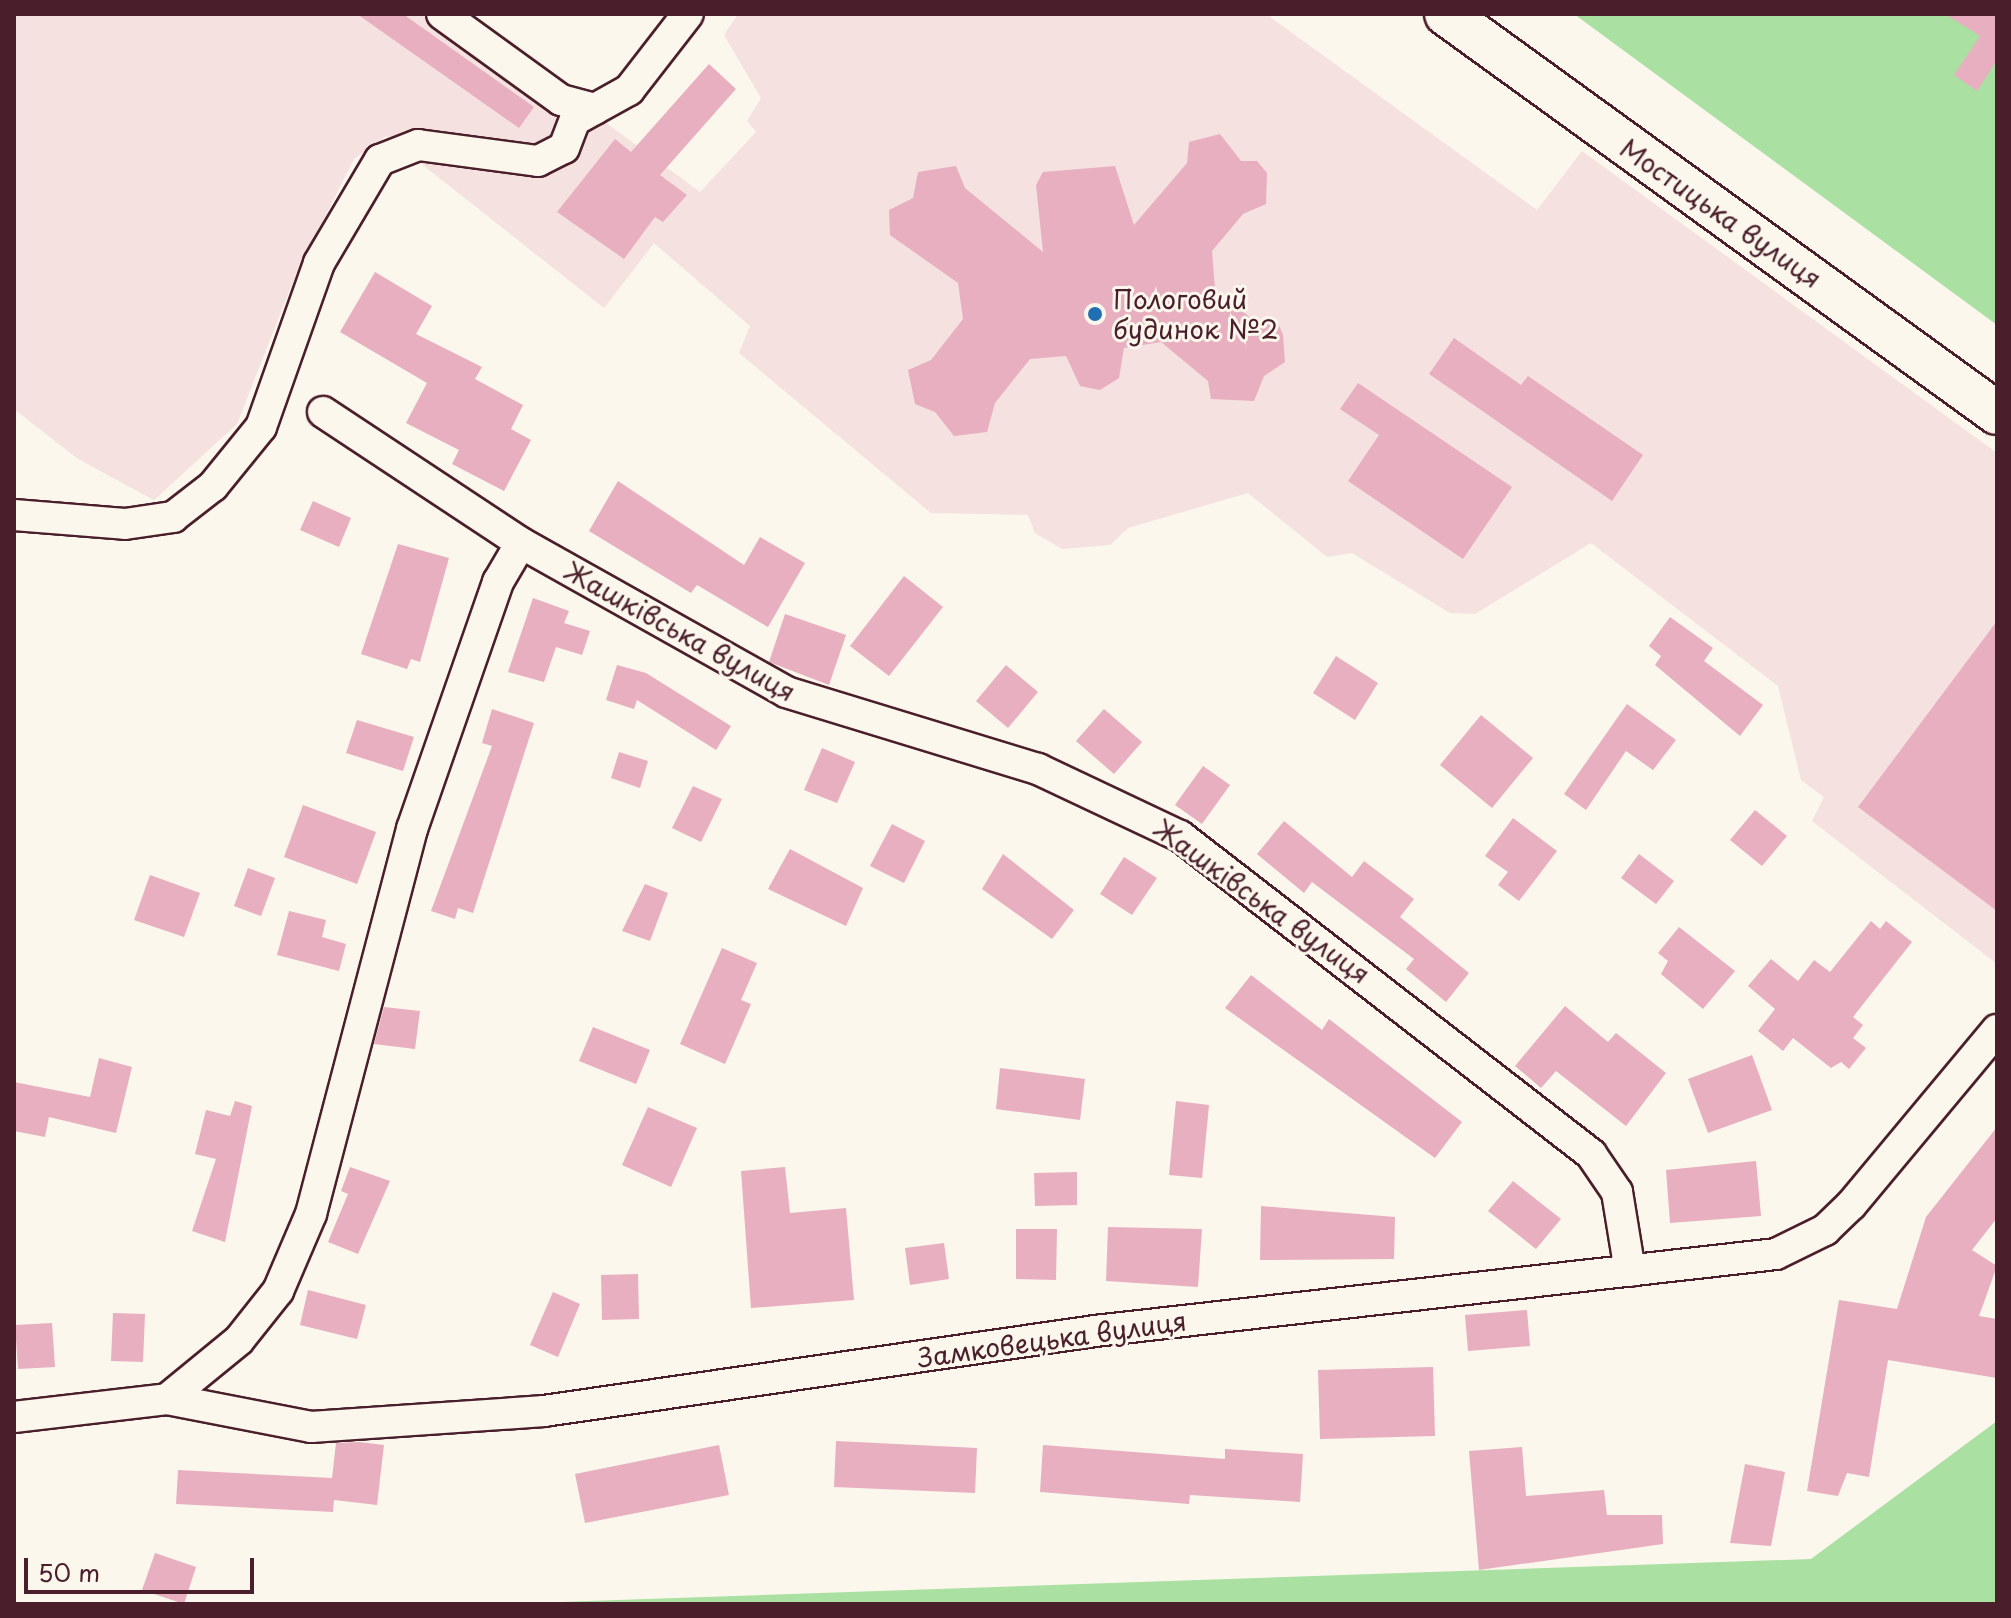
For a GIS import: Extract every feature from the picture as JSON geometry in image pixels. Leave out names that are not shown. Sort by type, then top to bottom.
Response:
[{"type":"street","points":[[442,14],[561,100],[595,109]]},
{"type":"street","points":[[14,515],[125,524],[173,517],[213,486],[261,427],[319,263],[380,160],[418,145],[538,161],[564,148],[575,120],[629,90],[688,14]]},
{"type":"street","name":"Мостицька вулиця","points":[[1446,14],[1997,413]]},
{"type":"street","name":"Жашківська вулиця","points":[[323,412],[521,543],[786,692],[1038,769],[1180,836],[1591,1154],[1617,1192],[1630,1271]]},
{"type":"street","points":[[167,1399],[239,1340],[278,1291],[311,1214],[412,829],[498,582],[521,543]]},
{"type":"street","name":"Замковецька вулиця","points":[[14,1417],[167,1399],[311,1427],[544,1411],[1095,1331],[1776,1254],[1825,1230],[1900,1153],[1997,1030]]},
{"type":"shaded area","points":[[14,14],[458,14],[700,192],[756,132],[747,121],[761,98],[724,35],[738,14],[1266,14],[1537,210],[1582,151],[1997,453],[1997,964],[1812,821],[1824,797],[1801,780],[1778,686],[1591,543],[1475,614],[1450,613],[1352,553],[1327,557],[1248,493],[1128,528],[1110,545],[1062,549],[1035,533],[1028,515],[931,513],[739,353],[750,326],[654,243],[604,308],[386,136],[354,159],[296,274],[237,424],[154,500],[78,459],[14,409]]},
{"type":"green space","points":[[1574,14],[1997,14],[1997,325]]},
{"type":"green space","points":[[1997,1421],[1997,1604],[500,1604],[1811,1559]]},
{"type":"building","points":[[357,14],[403,14],[534,107],[519,128]]},
{"type":"building","points":[[1945,14],[1997,14],[1997,60],[1977,91],[1954,75],[1980,36]]},
{"type":"building","points":[[709,64],[736,89],[660,175],[687,195],[663,222],[655,217],[624,259],[557,212],[615,139],[631,152]]},
{"type":"building","points":[[1220,134],[1241,161],[1257,161],[1267,173],[1266,204],[1243,214],[1212,251],[1215,289],[1252,319],[1278,323],[1283,335],[1285,362],[1264,376],[1254,401],[1211,399],[1208,381],[1161,342],[1124,348],[1119,378],[1100,390],[1080,386],[1066,356],[1030,359],[995,403],[987,432],[954,436],[935,412],[915,404],[908,370],[931,360],[963,319],[958,283],[890,235],[889,210],[913,198],[918,172],[956,166],[965,188],[1043,252],[1036,185],[1043,172],[1115,166],[1134,225],[1187,163],[1189,142]]},
{"type":"building","points":[[375,272],[432,306],[416,334],[482,367],[475,379],[523,405],[511,429],[531,440],[504,491],[452,464],[459,450],[406,423],[427,383],[340,332]]},
{"type":"building","points":[[1454,338],[1521,385],[1528,376],[1643,455],[1612,501],[1429,374]]},
{"type":"building","points":[[1358,383],[1512,487],[1463,559],[1348,481],[1379,435],[1340,409]]},
{"type":"building","points":[[618,481],[744,565],[760,537],[805,563],[768,627],[697,585],[691,593],[589,531]]},
{"type":"building","points":[[313,501],[351,518],[339,547],[300,530]]},
{"type":"building","points":[[398,544],[449,558],[420,662],[411,659],[407,669],[361,654]]},
{"type":"building","points":[[904,576],[943,607],[889,676],[850,646]]},
{"type":"building","points":[[533,598],[569,611],[564,623],[590,631],[582,655],[556,647],[544,682],[508,672]]},
{"type":"building","points":[[785,614],[846,635],[829,685],[769,662]]},
{"type":"building","points":[[1670,617],[1713,648],[1704,661],[1763,705],[1740,736],[1655,665],[1661,656],[1649,646]]},
{"type":"building","points":[[1997,621],[1997,911],[1858,807]]},
{"type":"building","points":[[1336,656],[1378,683],[1355,720],[1313,693]]},
{"type":"building","points":[[617,665],[646,673],[731,726],[716,750],[637,700],[634,709],[606,700]]},
{"type":"building","points":[[1006,665],[1038,692],[1008,728],[976,701]]},
{"type":"building","points":[[1627,704],[1676,740],[1653,770],[1626,751],[1586,810],[1564,794]]},
{"type":"building","points":[[492,709],[534,723],[473,913],[458,908],[455,919],[431,911],[492,746],[482,743]]},
{"type":"building","points":[[1104,709],[1142,742],[1114,774],[1076,741]]},
{"type":"building","points":[[1481,715],[1533,758],[1492,808],[1440,765]]},
{"type":"building","points":[[357,720],[414,737],[403,771],[346,753]]},
{"type":"building","points":[[822,748],[855,762],[837,803],[804,790]]},
{"type":"building","points":[[619,752],[648,761],[640,788],[611,778]]},
{"type":"building","points":[[1203,766],[1230,785],[1202,824],[1175,805]]},
{"type":"building","points":[[693,786],[722,799],[701,842],[672,828]]},
{"type":"building","points":[[303,805],[376,832],[357,884],[284,857]]},
{"type":"building","points":[[1755,810],[1787,836],[1762,866],[1730,840]]},
{"type":"building","points":[[1513,818],[1557,851],[1519,901],[1498,885],[1508,872],[1485,856]]},
{"type":"building","points":[[1284,821],[1352,877],[1364,861],[1414,899],[1400,917],[1469,973],[1446,1002],[1406,969],[1414,959],[1312,882],[1304,893],[1257,854]]},
{"type":"building","points":[[892,824],[925,841],[904,883],[870,866]]},
{"type":"building","points":[[790,849],[863,888],[846,926],[768,889]]},
{"type":"building","points":[[1003,854],[1074,910],[1052,939],[982,889]]},
{"type":"building","points":[[1639,854],[1674,881],[1656,904],[1621,878]]},
{"type":"building","points":[[1124,857],[1157,878],[1132,915],[1100,894]]},
{"type":"building","points":[[248,868],[275,878],[261,916],[234,906]]},
{"type":"building","points":[[150,875],[200,893],[184,937],[134,920]]},
{"type":"building","points":[[645,884],[668,893],[650,941],[622,931]]},
{"type":"building","points":[[289,911],[326,920],[322,937],[346,944],[339,971],[277,955]]},
{"type":"building","points":[[1871,921],[1880,929],[1886,921],[1912,942],[1853,1017],[1863,1025],[1853,1038],[1866,1048],[1849,1069],[1841,1062],[1831,1068],[1793,1038],[1783,1051],[1758,1031],[1775,1009],[1748,986],[1771,959],[1798,981],[1814,960],[1830,972]]},
{"type":"building","points":[[1679,927],[1735,971],[1703,1009],[1661,974],[1668,961],[1658,953]]},
{"type":"building","points":[[722,948],[757,963],[741,1000],[751,1004],[725,1064],[680,1044]]},
{"type":"building","points":[[1251,975],[1322,1030],[1329,1019],[1462,1122],[1435,1158],[1225,1008]]},
{"type":"building","points":[[1565,1006],[1608,1042],[1616,1033],[1666,1073],[1626,1126],[1556,1071],[1541,1088],[1515,1066]]},
{"type":"building","points":[[384,1007],[420,1011],[415,1049],[374,1044]]},
{"type":"building","points":[[593,1027],[650,1050],[636,1084],[579,1061]]},
{"type":"building","points":[[1752,1055],[1772,1110],[1708,1133],[1688,1079]]},
{"type":"building","points":[[99,1058],[132,1067],[116,1133],[49,1117],[45,1137],[14,1131],[14,1082],[90,1097]]},
{"type":"building","points":[[1000,1068],[1085,1079],[1080,1120],[996,1109]]},
{"type":"building","points":[[235,1101],[252,1106],[225,1242],[192,1231],[216,1159],[195,1154],[206,1110],[230,1116]]},
{"type":"building","points":[[1176,1101],[1209,1105],[1202,1178],[1169,1175]]},
{"type":"building","points":[[648,1107],[697,1128],[671,1187],[622,1165]]},
{"type":"building","points":[[1997,1127],[1997,1218],[1972,1250],[1997,1266],[1979,1316],[1997,1319],[1997,1378],[1888,1360],[1869,1477],[1847,1473],[1838,1496],[1807,1491],[1839,1300],[1897,1309],[1926,1217]]},
{"type":"building","points":[[1756,1161],[1761,1216],[1670,1223],[1666,1170]]},
{"type":"building","points":[[350,1167],[390,1181],[358,1254],[328,1242],[348,1194],[341,1191]]},
{"type":"building","points":[[785,1167],[790,1213],[846,1208],[854,1300],[751,1308],[741,1171]]},
{"type":"building","points":[[1077,1172],[1077,1205],[1035,1206],[1034,1173]]},
{"type":"building","points":[[1513,1181],[1561,1219],[1536,1249],[1488,1211]]},
{"type":"building","points":[[1261,1206],[1395,1217],[1394,1259],[1260,1260]]},
{"type":"building","points":[[1108,1227],[1202,1229],[1198,1287],[1106,1281]]},
{"type":"building","points":[[1016,1229],[1057,1229],[1056,1280],[1016,1279]]},
{"type":"building","points":[[944,1243],[949,1279],[910,1285],[905,1248]]},
{"type":"building","points":[[638,1274],[639,1319],[602,1320],[601,1275]]},
{"type":"building","points":[[308,1290],[366,1305],[357,1339],[300,1325]]},
{"type":"building","points":[[553,1292],[580,1304],[558,1357],[530,1345]]},
{"type":"building","points":[[1527,1310],[1530,1346],[1468,1351],[1465,1315]]},
{"type":"building","points":[[113,1313],[145,1314],[143,1362],[111,1361]]},
{"type":"building","points":[[52,1323],[55,1367],[18,1369],[15,1325]]},
{"type":"building","points":[[1433,1367],[1435,1436],[1320,1439],[1318,1370]]},
{"type":"building","points":[[836,1441],[977,1448],[975,1493],[834,1487]]},
{"type":"building","points":[[336,1443],[384,1445],[377,1505],[334,1500],[333,1512],[176,1504],[178,1470],[332,1478]]},
{"type":"building","points":[[719,1445],[729,1495],[585,1523],[575,1474]]},
{"type":"building","points":[[1043,1445],[1225,1459],[1225,1449],[1303,1454],[1300,1502],[1190,1495],[1189,1504],[1040,1492]]},
{"type":"building","points":[[1522,1447],[1526,1496],[1604,1490],[1607,1515],[1662,1515],[1663,1544],[1479,1570],[1469,1451]]},
{"type":"building","points":[[1745,1464],[1785,1472],[1771,1546],[1730,1543]]},
{"type":"building","points":[[155,1553],[196,1567],[184,1604],[142,1590]]},
{"type":"place","name":"Пологовий будинок №2","points":[[1095,314]]}]
